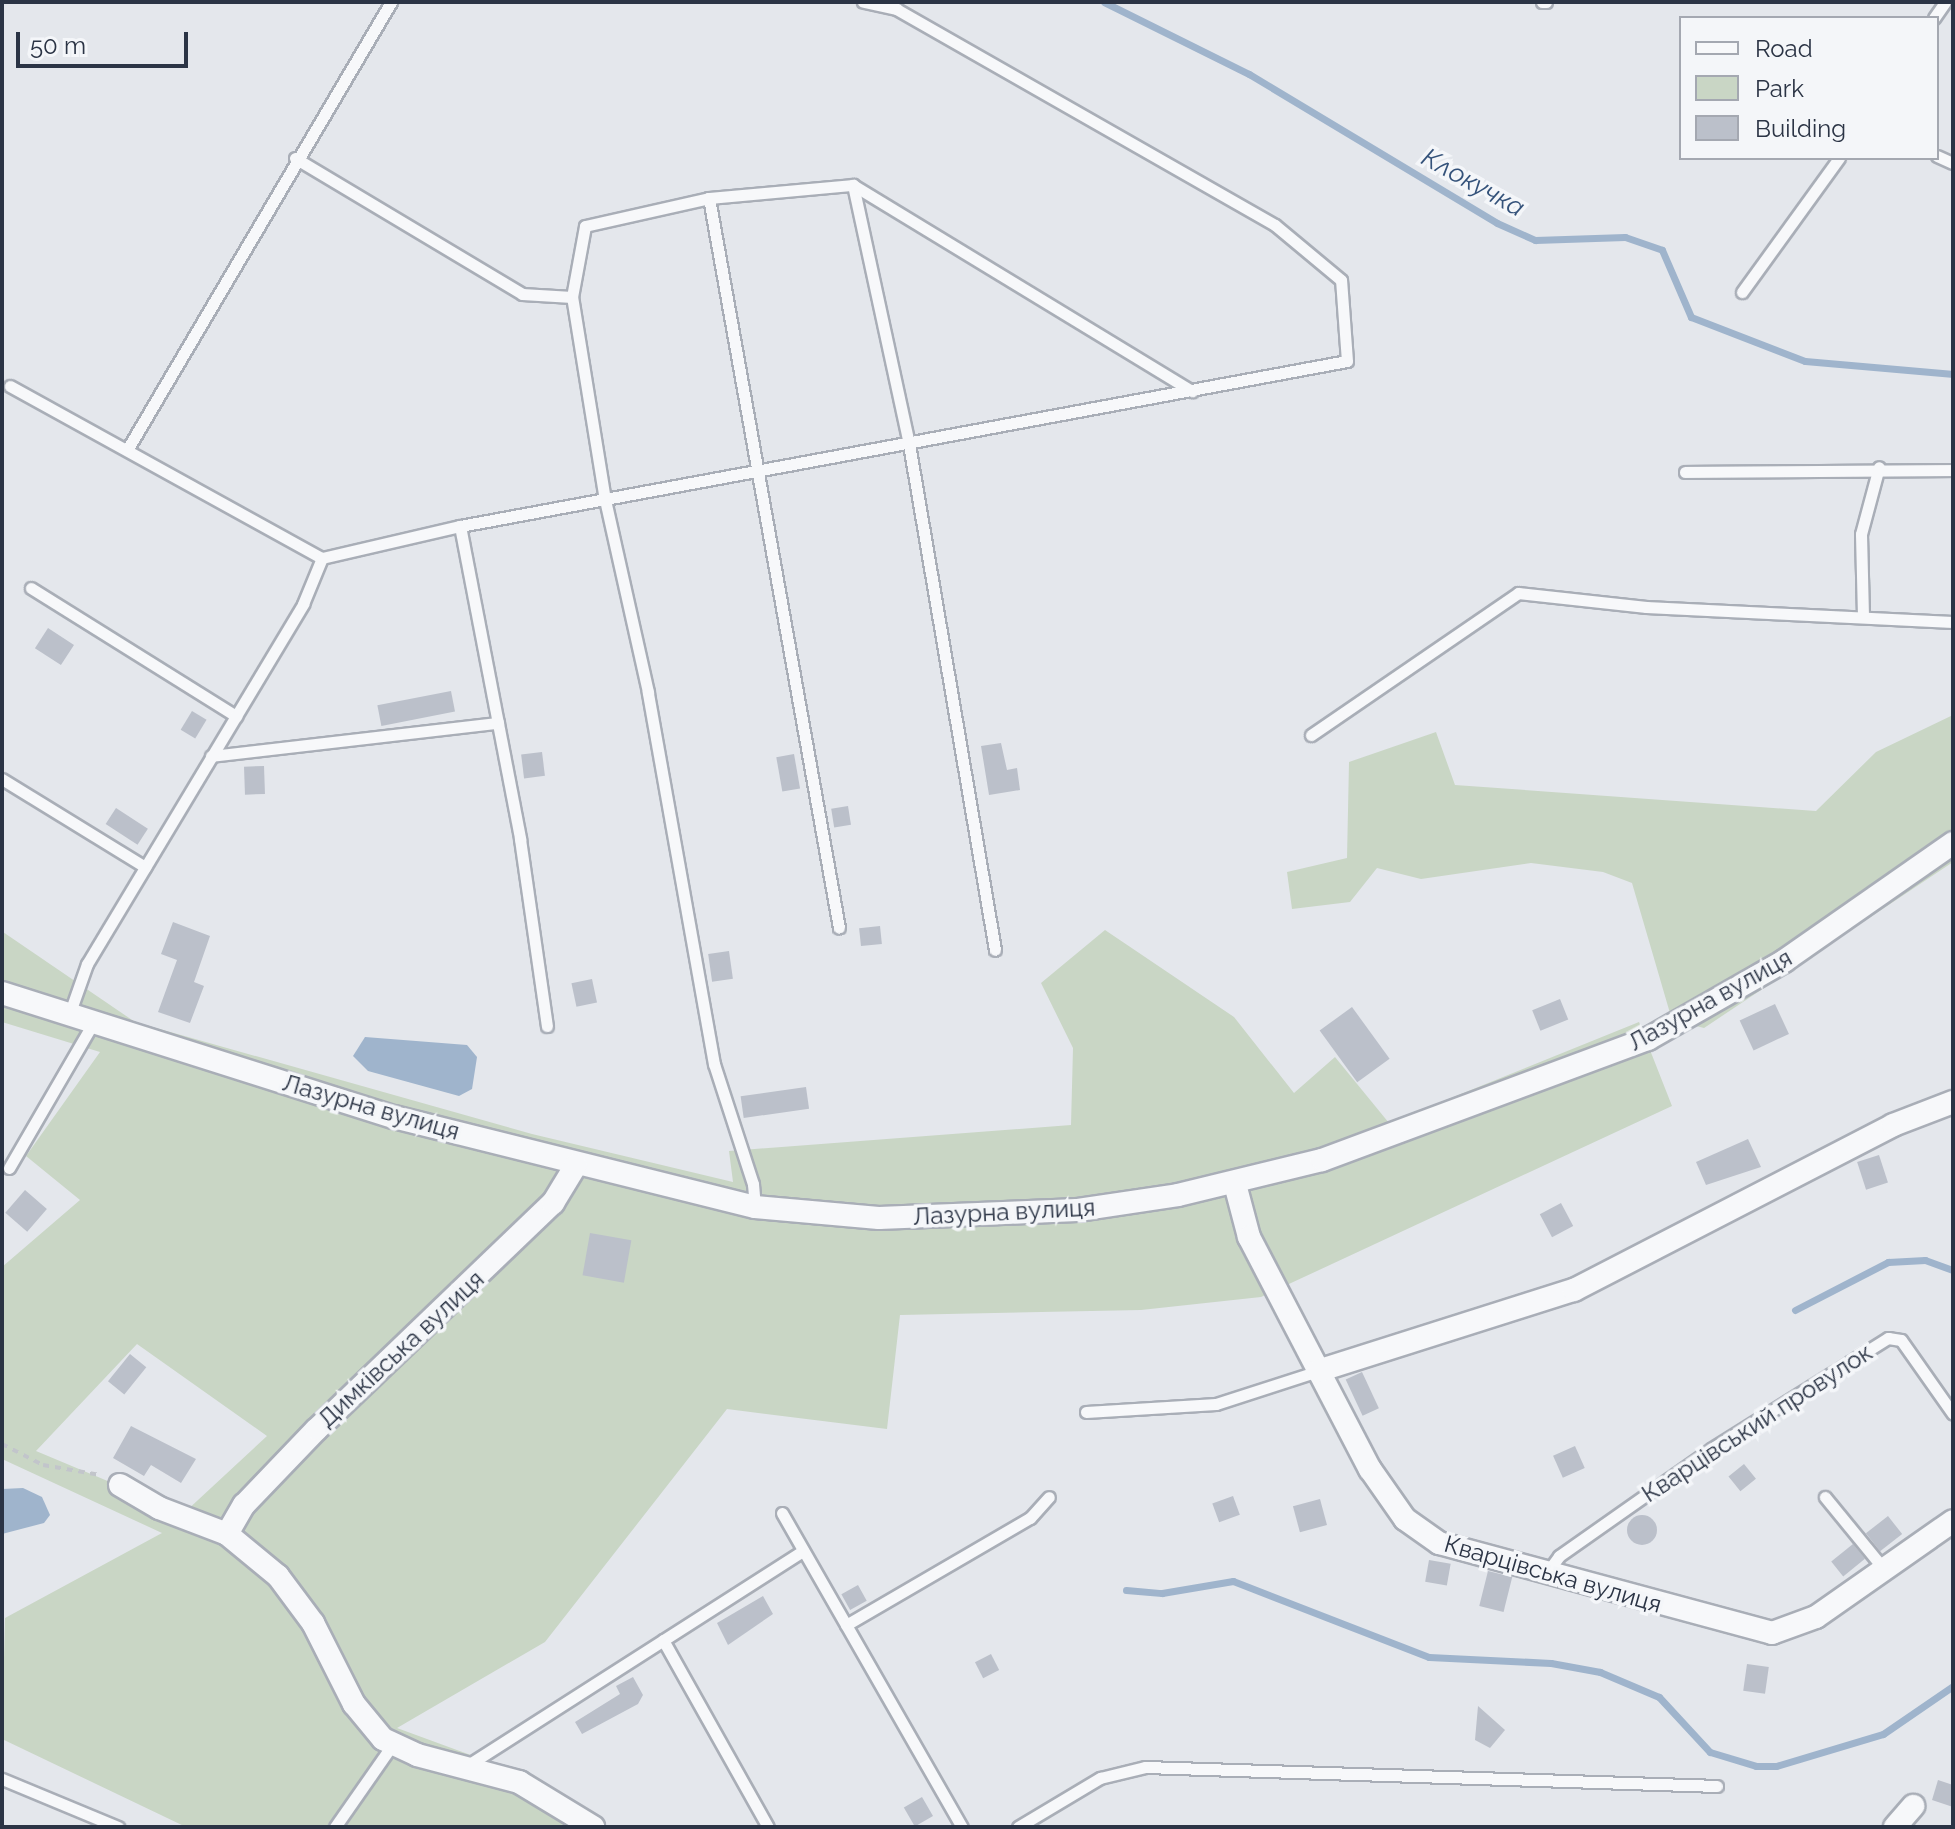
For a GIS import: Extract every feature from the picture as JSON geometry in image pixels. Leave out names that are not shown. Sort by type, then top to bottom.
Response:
[{"type":"street","name":"Лазурна вулиця","points":[[2,993],[394,1117],[576,1165],[755,1207],[879,1218],[1041,1212],[1235,1184],[1322,1160],[1648,1039],[1784,961],[1953,843]]},
{"type":"street","points":[[1318,1371],[1574,1290],[1893,1125],[1953,1102]]},
{"type":"street","name":"Димківська вулиця","points":[[227,1534],[244,1505],[317,1429],[533,1224],[576,1165]]},
{"type":"street","name":"Кварцівська вулиця","points":[[1235,1184],[1249,1237],[1370,1469],[1414,1527],[1439,1543],[1772,1633],[1816,1617],[1953,1521]]},
{"type":"street","points":[[120,1485],[159,1508],[227,1534],[294,1595],[360,1714],[393,1744],[535,1790],[593,1827]]},
{"type":"street","points":[[1895,1827],[1913,1806]]},
{"type":"lane","points":[[127,450],[295,158],[391,2]]},
{"type":"lane","points":[[10,386],[322,558],[460,526],[1347,361],[1341,280],[1275,225],[897,9],[863,2]]},
{"type":"lane","points":[[295,158],[522,294],[572,297]]},
{"type":"lane","points":[[1742,292],[1838,160]]},
{"type":"lane","points":[[755,1207],[753,1184],[711,1051],[648,692],[605,500],[572,297],[585,226],[709,198],[853,185],[1192,391]]},
{"type":"lane","points":[[853,185],[909,444],[995,950]]},
{"type":"lane","points":[[709,198],[839,928]]},
{"type":"lane","points":[[1685,472],[1879,467],[1953,470]]},
{"type":"lane","points":[[1863,616],[1861,534],[1879,467]]},
{"type":"lane","points":[[460,526],[498,723],[547,1026]]},
{"type":"lane","points":[[69,1015],[87,964],[303,604],[322,558]]},
{"type":"lane","points":[[31,588],[236,716]]},
{"type":"lane","points":[[1311,735],[1518,593],[1646,607],[1953,622]]},
{"type":"lane","points":[[211,756],[498,723]]},
{"type":"lane","points":[[2,779],[145,867]]},
{"type":"lane","points":[[9,1168],[93,1023]]},
{"type":"lane","name":"Кварцівський провулок","points":[[1546,1574],[1594,1530],[1888,1338],[1901,1340],[1953,1414]]},
{"type":"lane","points":[[1086,1412],[1216,1404],[1318,1371]]},
{"type":"lane","points":[[846,1625],[1030,1518],[1049,1497]]},
{"type":"lane","points":[[1825,1497],[1884,1569]]},
{"type":"lane","points":[[782,1513],[962,1827]]},
{"type":"lane","points":[[464,1767],[803,1551]]},
{"type":"lane","points":[[663,1640],[768,1827]]},
{"type":"lane","points":[[335,1827],[393,1744]]},
{"type":"lane","points":[[1018,1827],[1100,1778],[1131,1768],[1717,1786]]},
{"type":"lane","points":[[2,1779],[118,1827]]},
{"type":"path","points":[[2,1444],[43,1465],[91,1472],[120,1485]]},
{"type":"green space","points":[[1953,715],[1953,862],[1704,1028],[1672,1020],[1632,883],[1603,872],[1531,863],[1421,879],[1377,868],[1350,902],[1292,909],[1287,872],[1347,858],[1349,762],[1436,732],[1455,785],[1816,811],[1876,752]]},
{"type":"green space","points":[[2,922],[3,932],[135,1022],[532,1134],[733,1182],[729,1151],[1071,1125],[1073,1048],[1041,983],[1105,930],[1234,1017],[1294,1093],[1335,1057],[1389,1123],[1639,1022],[1672,1106],[1261,1297],[1141,1310],[900,1315],[887,1429],[727,1409],[545,1642],[397,1728],[536,1779],[608,1827],[186,1827],[2,1739],[5,1618],[162,1533],[2,1459],[2,1267],[80,1200],[26,1156],[100,1052],[2,1022]],"holes":[[[137,1344],[267,1436],[184,1513],[36,1451]]]},
{"type":"water","points":[[365,1037],[467,1045],[477,1057],[472,1089],[459,1096],[368,1071],[353,1056]]},
{"type":"water","points":[[23,1488],[42,1497],[50,1515],[44,1523],[2,1534],[2,1489]]},
{"type":"building","points":[[48,628],[74,645],[61,665],[35,648]]},
{"type":"building","points":[[451,691],[455,712],[381,726],[377,705]]},
{"type":"building","points":[[192,711],[207,720],[195,739],[181,730]]},
{"type":"building","points":[[1001,743],[1007,770],[1017,768],[1020,790],[989,795],[981,746]]},
{"type":"building","points":[[542,752],[545,776],[524,778],[521,755]]},
{"type":"building","points":[[794,754],[800,788],[782,792],[776,757]]},
{"type":"building","points":[[264,766],[265,794],[245,795],[244,767]]},
{"type":"building","points":[[848,806],[851,825],[834,827],[831,809]]},
{"type":"building","points":[[116,808],[148,829],[138,845],[106,824]]},
{"type":"building","points":[[173,922],[210,936],[194,982],[204,986],[190,1023],[158,1012],[177,960],[161,954]]},
{"type":"building","points":[[880,926],[882,944],[861,946],[859,928]]},
{"type":"building","points":[[729,951],[733,979],[712,982],[708,954]]},
{"type":"building","points":[[592,979],[597,1002],[576,1007],[571,983]]},
{"type":"building","points":[[1560,999],[1568,1019],[1540,1031],[1532,1010]]},
{"type":"building","points":[[1775,1004],[1789,1034],[1754,1050],[1740,1020]]},
{"type":"building","points":[[1352,1007],[1390,1059],[1357,1082],[1320,1031]]},
{"type":"building","points":[[806,1087],[809,1109],[744,1118],[741,1096]]},
{"type":"building","points":[[1748,1139],[1761,1167],[1706,1185],[1696,1162]]},
{"type":"building","points":[[1879,1155],[1888,1183],[1866,1190],[1857,1162]]},
{"type":"building","points":[[25,1190],[47,1209],[27,1232],[5,1213]]},
{"type":"building","points":[[1561,1203],[1573,1226],[1552,1237],[1540,1214]]},
{"type":"building","points":[[590,1233],[631,1240],[624,1283],[583,1275]]},
{"type":"building","points":[[130,1354],[146,1367],[124,1394],[108,1381]]},
{"type":"building","points":[[1362,1372],[1379,1408],[1363,1416],[1346,1380]]},
{"type":"building","points":[[131,1426],[196,1459],[181,1483],[151,1465],[144,1476],[113,1458]]},
{"type":"building","points":[[1575,1446],[1585,1468],[1563,1478],[1553,1456]]},
{"type":"building","points":[[1744,1464],[1756,1479],[1740,1491],[1728,1477]]},
{"type":"building","points":[[1233,1496],[1240,1515],[1219,1522],[1212,1504]]},
{"type":"building","points":[[1320,1499],[1327,1525],[1300,1532],[1293,1506]]},
{"type":"building","points":[[1642,1515],[1653,1519],[1657,1530],[1653,1541],[1642,1545],[1631,1541],[1627,1530],[1631,1519]]},
{"type":"building","points":[[1888,1516],[1902,1534],[1880,1551],[1866,1533]]},
{"type":"building","points":[[1853,1544],[1865,1559],[1843,1576],[1831,1562]]},
{"type":"building","points":[[1429,1560],[1451,1564],[1447,1585],[1425,1582]]},
{"type":"building","points":[[1488,1571],[1512,1577],[1504,1612],[1479,1606]]},
{"type":"building","points":[[858,1585],[867,1601],[850,1610],[841,1594]]},
{"type":"building","points":[[763,1596],[773,1614],[728,1645],[717,1623]]},
{"type":"building","points":[[991,1654],[999,1670],[983,1678],[975,1662]]},
{"type":"building","points":[[1747,1664],[1769,1667],[1765,1694],[1743,1691]]},
{"type":"building","points":[[633,1677],[643,1695],[638,1704],[582,1734],[575,1722],[620,1694],[616,1686]]},
{"type":"building","points":[[1478,1706],[1505,1730],[1490,1748],[1475,1740]]},
{"type":"building","points":[[1938,1780],[1953,1785],[1953,1807],[1932,1800]]},
{"type":"building","points":[[922,1797],[933,1816],[915,1827],[904,1808]]},
{"type":"waterway","name":"Клокучка","points":[[1104,2],[1249,74],[1497,223],[1535,240],[1625,237],[1662,250],[1691,317],[1805,361],[1953,374]]},
{"type":"waterway","points":[[1795,1310],[1888,1262],[1925,1260],[1953,1270]]},
{"type":"waterway","points":[[1126,1590],[1162,1593],[1233,1581],[1429,1657],[1551,1663],[1600,1672],[1659,1697],[1710,1752],[1756,1766],[1776,1766],[1883,1734],[1953,1686]]}]
